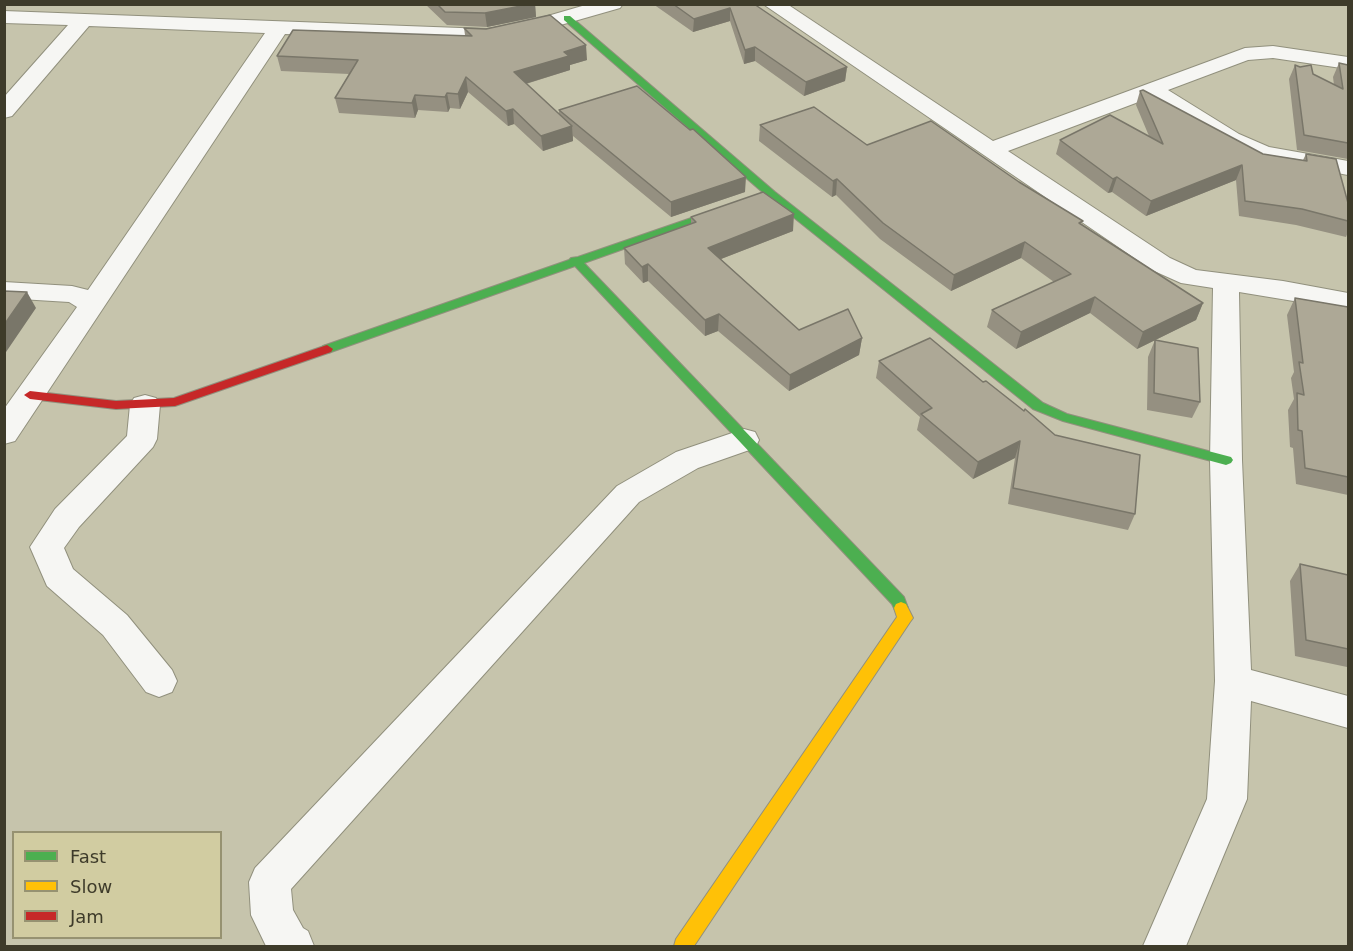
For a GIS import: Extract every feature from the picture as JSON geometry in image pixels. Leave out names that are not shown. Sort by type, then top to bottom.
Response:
[{"type":"street","points":[[4,17],[487,35],[522,30],[613,4]]},
{"type":"street","points":[[773,4],[1161,264],[1190,277],[1348,301]]},
{"type":"street","points":[[382,11],[402,31]]},
{"type":"street","points":[[567,18],[760,198],[1038,406],[1063,417],[1226,460]]},
{"type":"street","points":[[4,111],[84,20]]},
{"type":"street","points":[[4,433],[279,27]]},
{"type":"street","points":[[990,150],[1257,51],[1348,63]]},
{"type":"street","points":[[1151,89],[1231,139],[1263,153],[1348,168]]},
{"type":"street","points":[[30,395],[116,405],[175,402],[575,260],[760,198]]},
{"type":"street","points":[[575,260],[899,601],[905,618],[683,946]]},
{"type":"street","points":[[1165,946],[1227,799],[1233,681],[1226,460],[1226,281]]},
{"type":"street","points":[[4,290],[72,294],[84,297],[91,306]]},
{"type":"street","points":[[145,405],[142,440],[67,518],[47,547],[59,577],[115,625],[159,681]]},
{"type":"street","points":[[293,946],[288,943],[272,915],[270,882],[628,494],[687,460],[744,440]]},
{"type":"street","points":[[1233,681],[1348,712]]},
{"type":"building","points":[[437,4],[531,4],[485,13],[445,12]]},
{"type":"building","points":[[673,4],[754,4],[847,67],[806,82],[755,47],[745,50],[730,8],[694,19]]},
{"type":"building","points":[[550,15],[586,45],[564,52],[569,56],[514,72],[572,126],[541,136],[513,109],[506,111],[466,77],[458,94],[447,93],[445,97],[415,95],[412,103],[335,98],[358,60],[277,56],[293,30],[472,36],[464,28],[486,29]]},
{"type":"building","points":[[1339,63],[1348,65],[1348,143],[1304,135],[1295,65],[1300,67],[1311,65],[1313,74],[1343,89]]},
{"type":"building","points":[[637,86],[690,130],[693,129],[746,177],[671,202],[559,110]]},
{"type":"building","points":[[1143,90],[1263,154],[1307,161],[1306,154],[1336,159],[1348,203],[1348,221],[1302,209],[1245,201],[1242,165],[1151,201],[1117,177],[1113,179],[1060,140],[1110,115],[1163,144],[1140,91]]},
{"type":"building","points":[[814,107],[867,145],[931,121],[1019,182],[1083,221],[1079,223],[1203,303],[1143,332],[1095,297],[1021,332],[992,310],[1071,274],[1025,242],[954,275],[883,223],[837,179],[833,181],[760,125]]},
{"type":"building","points":[[763,192],[794,214],[708,248],[799,330],[848,309],[862,338],[790,375],[719,314],[705,320],[648,264],[642,267],[624,248],[696,222],[691,217]]},
{"type":"building","points":[[4,291],[27,292],[4,325]]},
{"type":"building","points":[[1295,298],[1348,307],[1348,477],[1305,468],[1302,431],[1298,430],[1297,393],[1304,395],[1299,362],[1303,363]]},
{"type":"building","points":[[930,338],[983,382],[986,381],[1024,411],[1025,409],[1055,435],[1140,455],[1135,514],[1013,488],[1020,441],[978,462],[921,414],[932,408],[879,361]]},
{"type":"building","points":[[1155,340],[1198,348],[1200,402],[1154,393]]},
{"type":"building","points":[[1300,564],[1348,575],[1348,649],[1306,640]]},
{"type":"traffic: fast","points":[[567,18],[771,194],[1038,406],[1063,417],[1226,460]]},
{"type":"traffic: fast","points":[[327,349],[732,207]]},
{"type":"traffic: fast","points":[[575,260],[899,601],[901,608]]},
{"type":"traffic: slow","points":[[683,946],[905,618],[901,608]]},
{"type":"traffic: jam","points":[[30,395],[116,405],[175,402],[327,349]]}]
